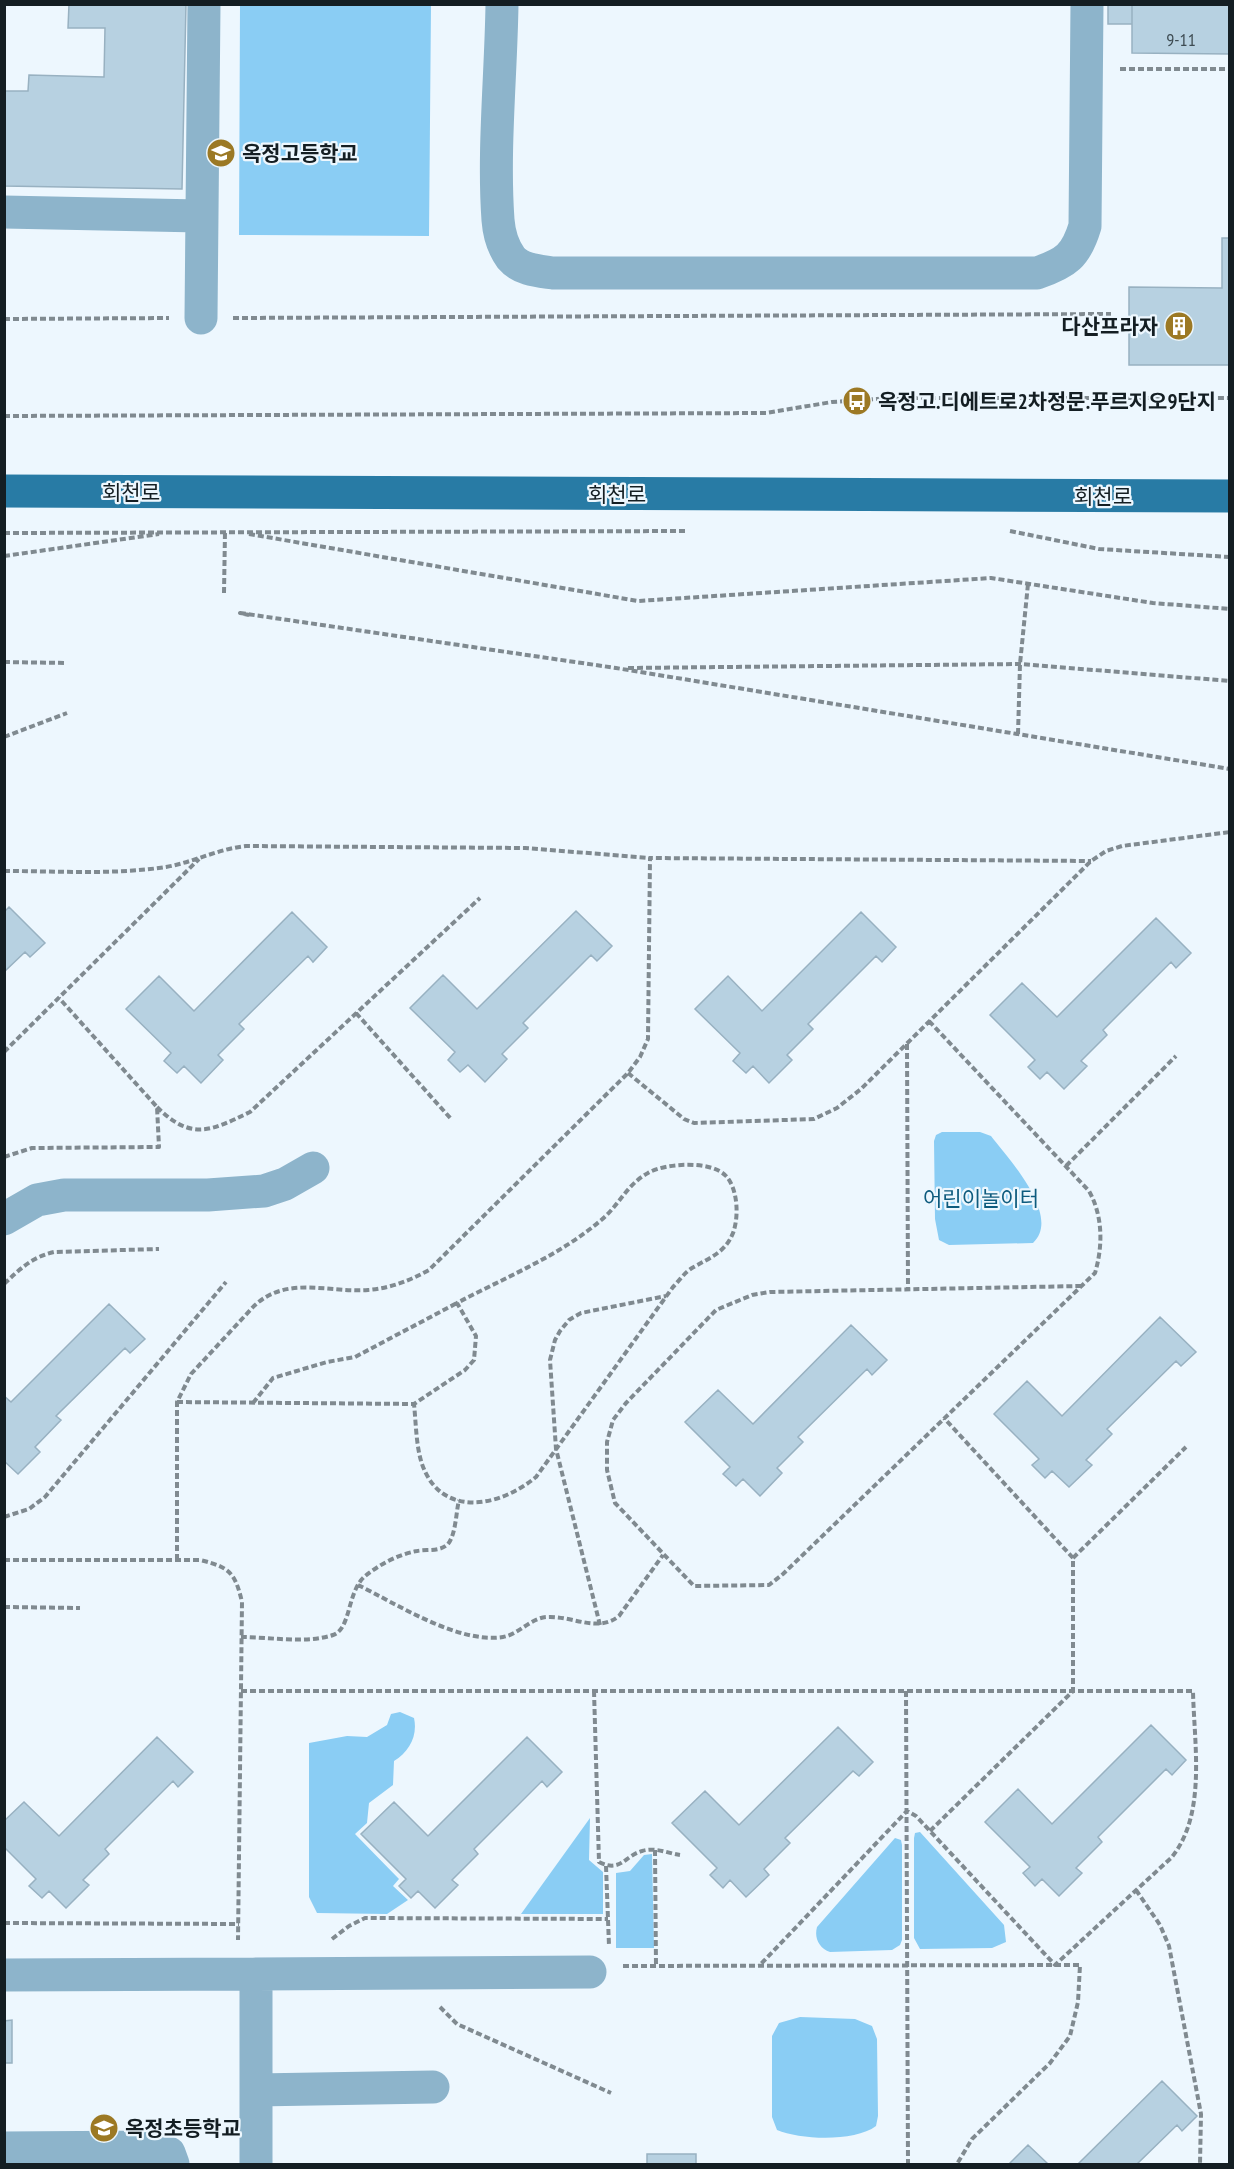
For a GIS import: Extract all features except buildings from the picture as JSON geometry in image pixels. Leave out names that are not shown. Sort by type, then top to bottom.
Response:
[{"type":"main road","name":"회천로","points":[[4,491],[1230,496]]},
{"type":"street","points":[[201,318],[200,216],[204,4]]},
{"type":"street","points":[[502,4],[498,221],[502,241],[512,259],[529,269],[553,273],[1037,273],[1054,267],[1069,258],[1079,246],[1084,226],[1087,4]]},
{"type":"street","points":[[4,212],[200,216]]},
{"type":"street","points":[[4,1219],[37,1200],[64,1195],[208,1195],[264,1191],[285,1184],[313,1168]]},
{"type":"street","points":[[4,1975],[256,1974],[604,1964]]},
{"type":"street","points":[[256,1974],[256,2164]]},
{"type":"street","points":[[256,2090],[433,2087]]},
{"type":"street","points":[[4,2148],[156,2146],[169,2153],[172,2164]]},
{"type":"path","points":[[1086,69],[1230,69]]},
{"type":"path","points":[[4,319],[1112,315]]},
{"type":"path","points":[[4,416],[766,413],[832,402],[892,398],[1230,398]]},
{"type":"path","points":[[1001,529],[1047,541],[1099,549],[1230,556]]},
{"type":"path","points":[[4,532],[697,531]]},
{"type":"path","points":[[4,556],[174,532]]},
{"type":"path","points":[[224,593],[225,532]]},
{"type":"path","points":[[238,532],[638,600],[991,579],[1153,603],[1230,609]]},
{"type":"path","points":[[1018,734],[1020,664],[1028,584]]},
{"type":"path","points":[[249,615],[240,613],[616,668],[1230,769]]},
{"type":"path","points":[[4,662],[66,663]]},
{"type":"path","points":[[616,668],[1020,664],[1227,681]]},
{"type":"path","points":[[4,737],[67,713]]},
{"type":"path","points":[[628,1073],[684,1119],[694,1123],[814,1119],[837,1108],[861,1089],[1091,861],[1106,851],[1122,846],[1230,832]]},
{"type":"path","points":[[4,871],[121,870],[166,867],[200,859],[226,848],[246,846],[525,848],[650,858],[1091,861]]},
{"type":"path","points":[[177,1560],[177,1402],[191,1374],[264,1296],[295,1287],[366,1290],[388,1287],[408,1282],[429,1270],[628,1073],[640,1057],[648,1039],[650,858]]},
{"type":"path","points":[[4,1052],[200,859]]},
{"type":"path","points":[[59,998],[172,1122],[195,1130],[230,1122],[250,1112],[480,898]]},
{"type":"path","points":[[356,1013],[452,1120]]},
{"type":"path","points":[[929,1021],[1089,1191],[1100,1219],[1100,1257],[1095,1273],[769,1585],[694,1586],[615,1503],[608,1470],[607,1442],[613,1420],[626,1403],[716,1311],[733,1302],[770,1292],[1081,1286]]},
{"type":"path","points":[[907,1044],[908,1289]]},
{"type":"path","points":[[1066,1166],[1176,1056]]},
{"type":"path","points":[[4,1157],[32,1148],[159,1147],[157,1107]]},
{"type":"path","points":[[253,1403],[273,1378],[327,1362],[355,1357],[558,1249],[600,1222],[627,1187],[649,1172],[686,1164],[725,1175],[734,1190],[736,1210],[734,1232],[725,1247],[711,1259],[690,1269],[667,1296],[536,1477],[519,1491],[485,1504],[470,1504],[438,1489],[421,1462],[414,1404]]},
{"type":"path","points":[[4,1284],[26,1263],[40,1255],[54,1252],[159,1250]]},
{"type":"path","points":[[4,1517],[29,1509],[45,1497],[226,1282]]},
{"type":"path","points":[[600,1625],[556,1449],[550,1360],[560,1331],[569,1320],[581,1313],[667,1296]]},
{"type":"path","points":[[177,1402],[414,1404],[465,1370],[474,1360],[476,1336],[457,1303]]},
{"type":"path","points":[[930,1831],[1073,1691],[1073,1557],[944,1418]]},
{"type":"path","points":[[1073,1557],[1186,1447]]},
{"type":"path","points":[[241,1637],[314,1638],[335,1634],[346,1625],[351,1594],[363,1578],[396,1557],[416,1551],[442,1548],[448,1543],[459,1499]]},
{"type":"path","points":[[358,1585],[446,1628],[475,1635],[509,1635],[537,1619],[546,1617],[600,1625],[610,1623],[619,1616],[663,1555]]},
{"type":"path","points":[[4,1560],[200,1560],[220,1565],[231,1572],[238,1584],[242,1602],[238,1945]]},
{"type":"path","points":[[4,1606],[80,1608]]},
{"type":"path","points":[[241,1692],[1193,1691],[1194,1783],[1189,1829],[1177,1850],[1055,1965]]},
{"type":"path","points":[[594,1692],[598,1862],[606,1866],[624,1864],[641,1851],[655,1850],[680,1855]]},
{"type":"path","points":[[906,1692],[908,2164]]},
{"type":"path","points":[[907,1811],[916,1816],[1055,1965]]},
{"type":"path","points":[[759,1966],[907,1811]]},
{"type":"path","points":[[655,1850],[656,1966]]},
{"type":"path","points":[[606,1866],[608,1919],[604,1964],[622,1966],[1080,1965],[1078,2002],[1070,2036],[1050,2063],[972,2139],[957,2164]]},
{"type":"path","points":[[1136,1890],[1160,1925],[1169,1946],[1201,2114],[1200,2164]]},
{"type":"path","points":[[365,1918],[608,1919]]},
{"type":"path","points":[[4,1923],[239,1924]]},
{"type":"path","points":[[438,2005],[457,2024],[611,2093]]},
{"type":"green space","points":[[240,5],[431,5],[429,236],[239,235]]},
{"type":"green space","name":"어린이놀이터","points":[[942,1132],[980,1132],[991,1136],[1019,1172],[1037,1203],[1041,1218],[1040,1232],[1033,1243],[949,1245],[939,1240],[935,1219],[934,1141],[936,1135]]},
{"type":"green space","points":[[400,1712],[414,1718],[415,1731],[411,1743],[394,1761],[393,1785],[369,1803],[367,1823],[355,1834],[399,1879],[393,1886],[408,1900],[387,1914],[317,1913],[309,1897],[309,1743],[347,1736],[367,1737],[387,1725],[391,1714]]},
{"type":"green space","points":[[590,1818],[589,1860],[603,1872],[603,1914],[521,1914]]},
{"type":"green space","points":[[920,1832],[1004,1925],[1006,1942],[992,1948],[920,1949],[914,1938],[914,1838],[915,1833]]},
{"type":"green space","points":[[895,1838],[901,1840],[902,1845],[902,1940],[900,1945],[892,1950],[830,1952],[826,1950],[817,1939],[817,1927]]},
{"type":"green space","points":[[652,1854],[654,1948],[616,1948],[616,1873],[630,1871],[644,1855]]},
{"type":"green space","points":[[800,2017],[855,2019],[872,2026],[877,2039],[878,2116],[876,2126],[855,2135],[828,2138],[800,2136],[777,2130],[772,2117],[772,2036],[779,2023]]},
{"type":"place","name":"옥정고등학교","points":[[221,153]]},
{"type":"place","name":"다산프라자","points":[[1179,326]]},
{"type":"place","name":"옥정고.디에트로2차정문.푸르지오9단지","points":[[857,401]]},
{"type":"place","name":"옥정초등학교","points":[[104,2128]]}]
